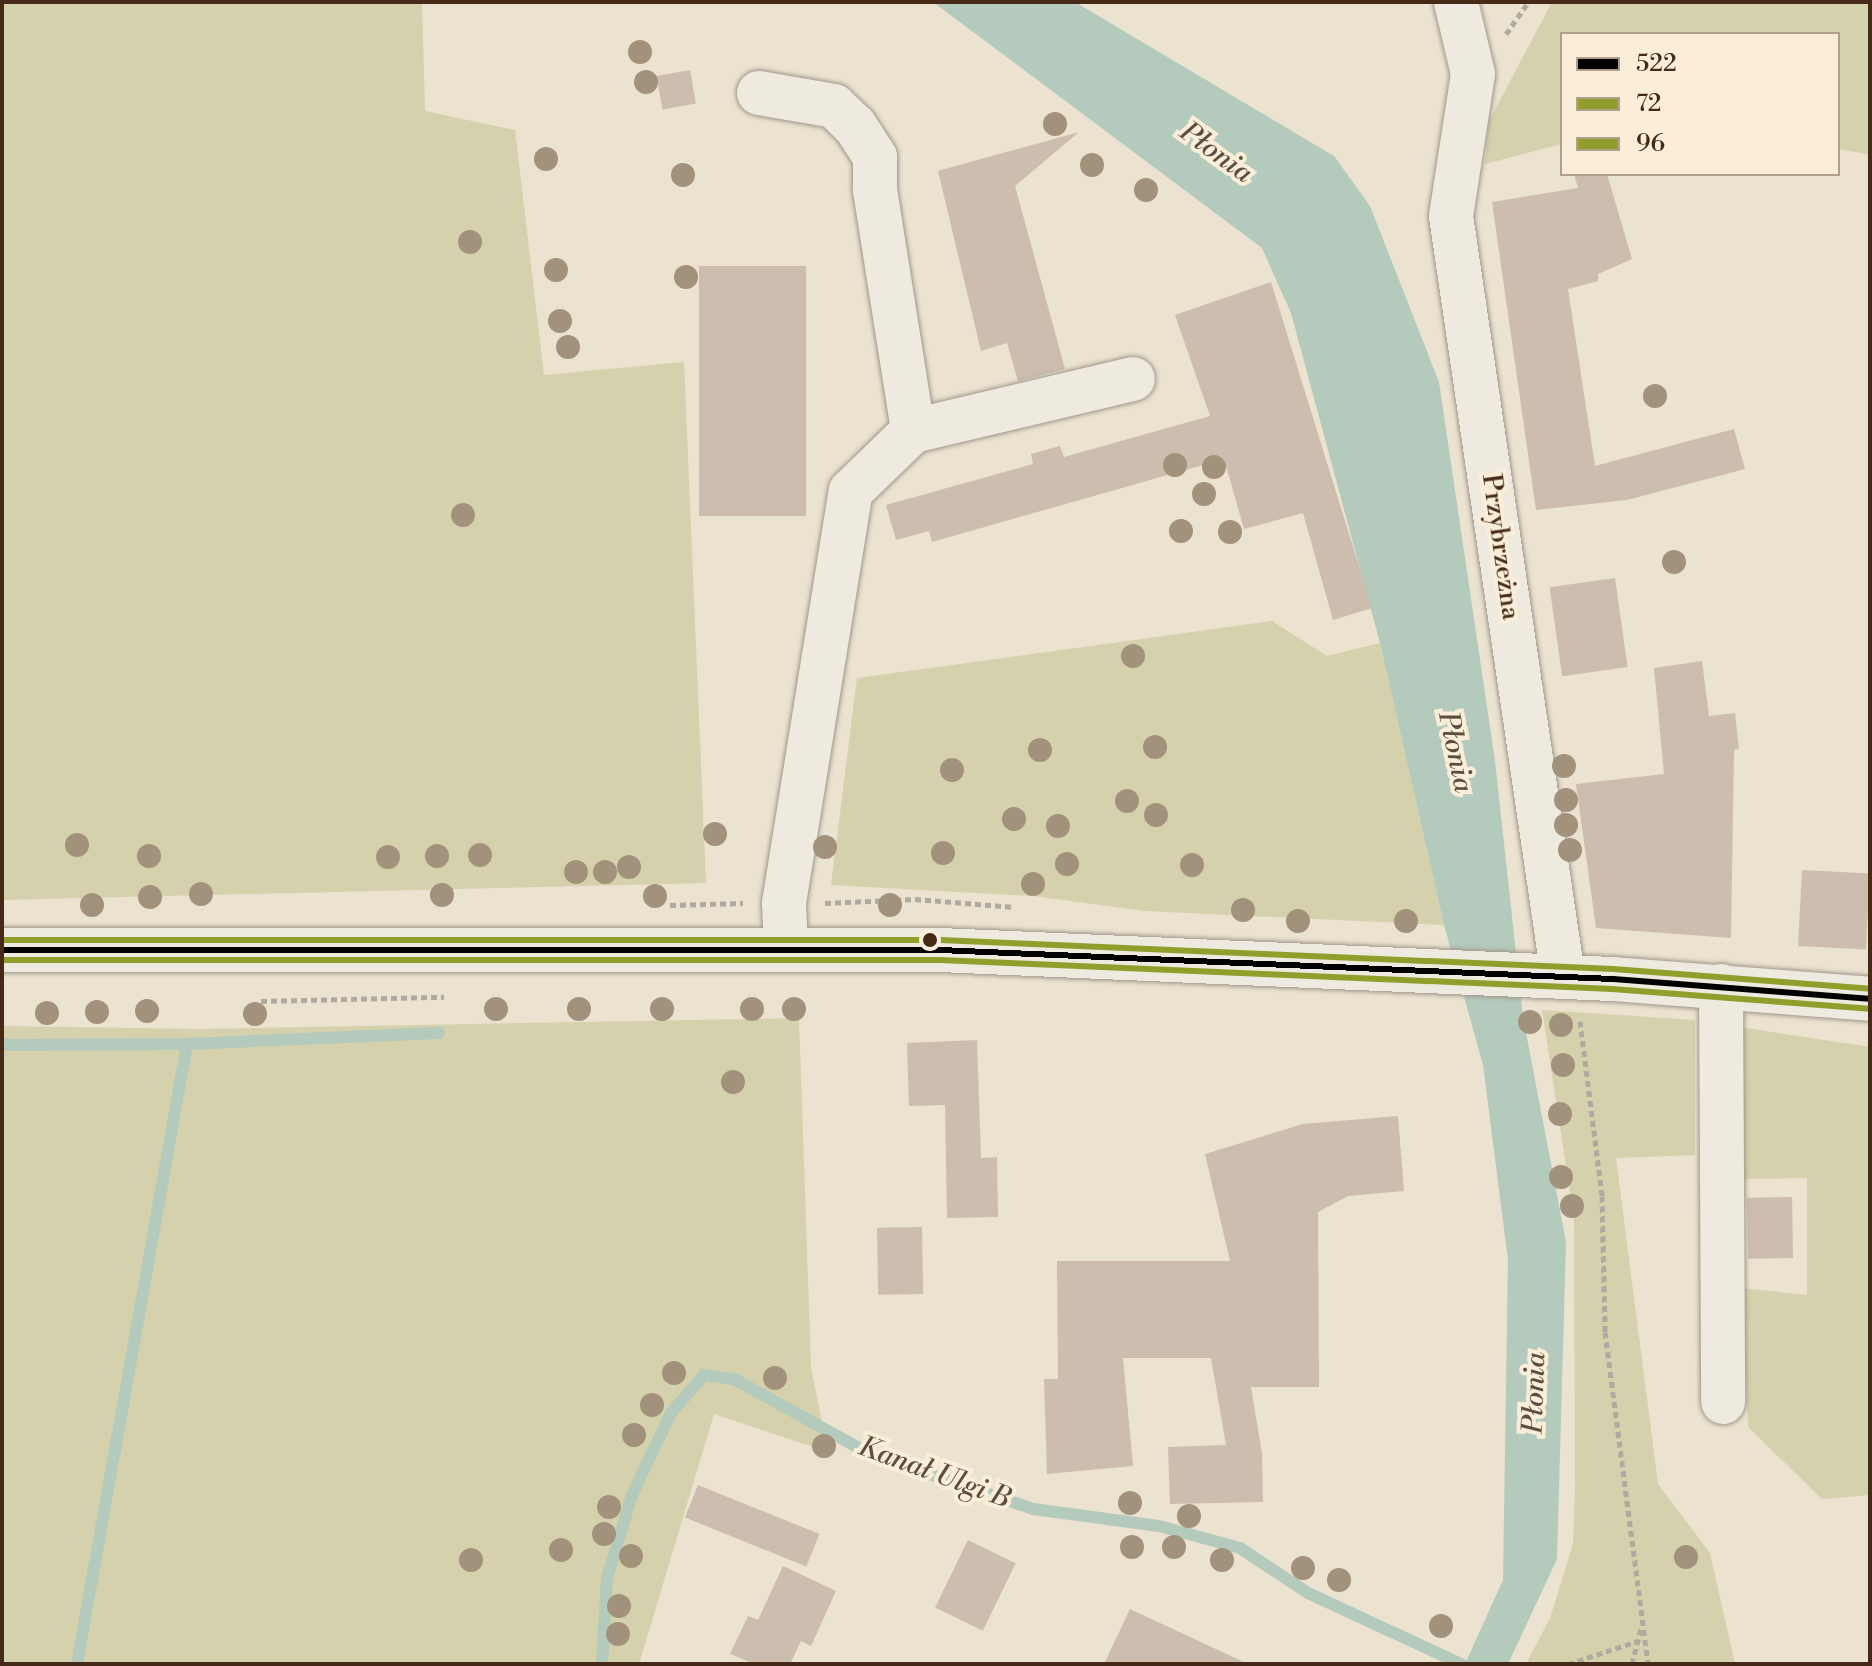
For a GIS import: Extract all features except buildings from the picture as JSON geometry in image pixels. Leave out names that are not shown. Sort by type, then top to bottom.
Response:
[{"type":"street","name":"Przybrzeżna","points":[[1456,2],[1473,74],[1451,216],[1558,986]]},
{"type":"street","points":[[759,93],[834,106],[855,126],[875,157],[875,190],[913,431]]},
{"type":"street","points":[[786,948],[784,903],[851,491],[913,431],[1133,379]]},
{"type":"street","points":[[2,950],[786,948],[1454,971],[1558,986],[1721,986],[1870,999]]},
{"type":"street","points":[[1721,986],[1723,1402]]},
{"type":"path","points":[[1558,986],[1602,1196],[1605,1332],[1647,1664]]},
{"type":"path","points":[[1632,1664],[1643,1624]]},
{"type":"path","points":[[1568,1664],[1638,1641]]},
{"type":"shaded area","points":[[2,2],[422,2],[425,111],[515,130],[544,375],[684,362],[706,883],[2,900]]},
{"type":"shaded area","points":[[1552,2],[1870,2],[1870,179],[1867,154],[1840,149],[1840,32],[1560,32],[1560,145],[1485,164],[1489,121]]},
{"type":"shaded area","points":[[1272,621],[1327,656],[1380,643],[1444,925],[1145,911],[1033,896],[831,885],[857,678]]},
{"type":"shaded area","points":[[1542,1010],[1695,1020],[1695,1155],[1616,1158],[1658,1484],[1710,1553],[1735,1664],[1526,1664],[1550,1618],[1573,1544],[1575,1488],[1574,1218]]},
{"type":"shaded area","points":[[799,1018],[811,1367],[828,1452],[714,1414],[639,1664],[2,1664],[2,1026],[199,1029]]},
{"type":"shaded area","points":[[1733,1026],[1870,1047],[1870,1495],[1822,1499],[1748,1427],[1742,1288],[1807,1295],[1807,1178],[1737,1179]]},
{"type":"water","name":"Płonia","points":[[933,2],[1075,2],[1334,156],[1370,206],[1439,382],[1495,761],[1523,1017],[1566,1242],[1557,1559],[1508,1664],[1465,1664],[1503,1580],[1508,1260],[1483,1065],[1444,925],[1380,643],[1291,313],[1262,248]]},
{"type":"waterway","points":[[2,1045],[187,1044],[439,1033]]},
{"type":"waterway","points":[[77,1664],[187,1044]]},
{"type":"waterway","name":"Kanał Ulgi B","points":[[602,1664],[607,1578],[632,1495],[671,1413],[704,1375],[734,1379],[870,1454],[1033,1509],[1159,1526],[1240,1548],[1308,1593],[1461,1664]]},
{"type":"transit line","name":"96","points":[[2,940],[940,940],[1613,969],[1870,989]]},
{"type":"transit line","name":"522","points":[[2,950],[940,950],[1613,979],[1870,999]]},
{"type":"transit line","name":"72","points":[[2,960],[940,960],[1612,989],[1869,1009]]}]
